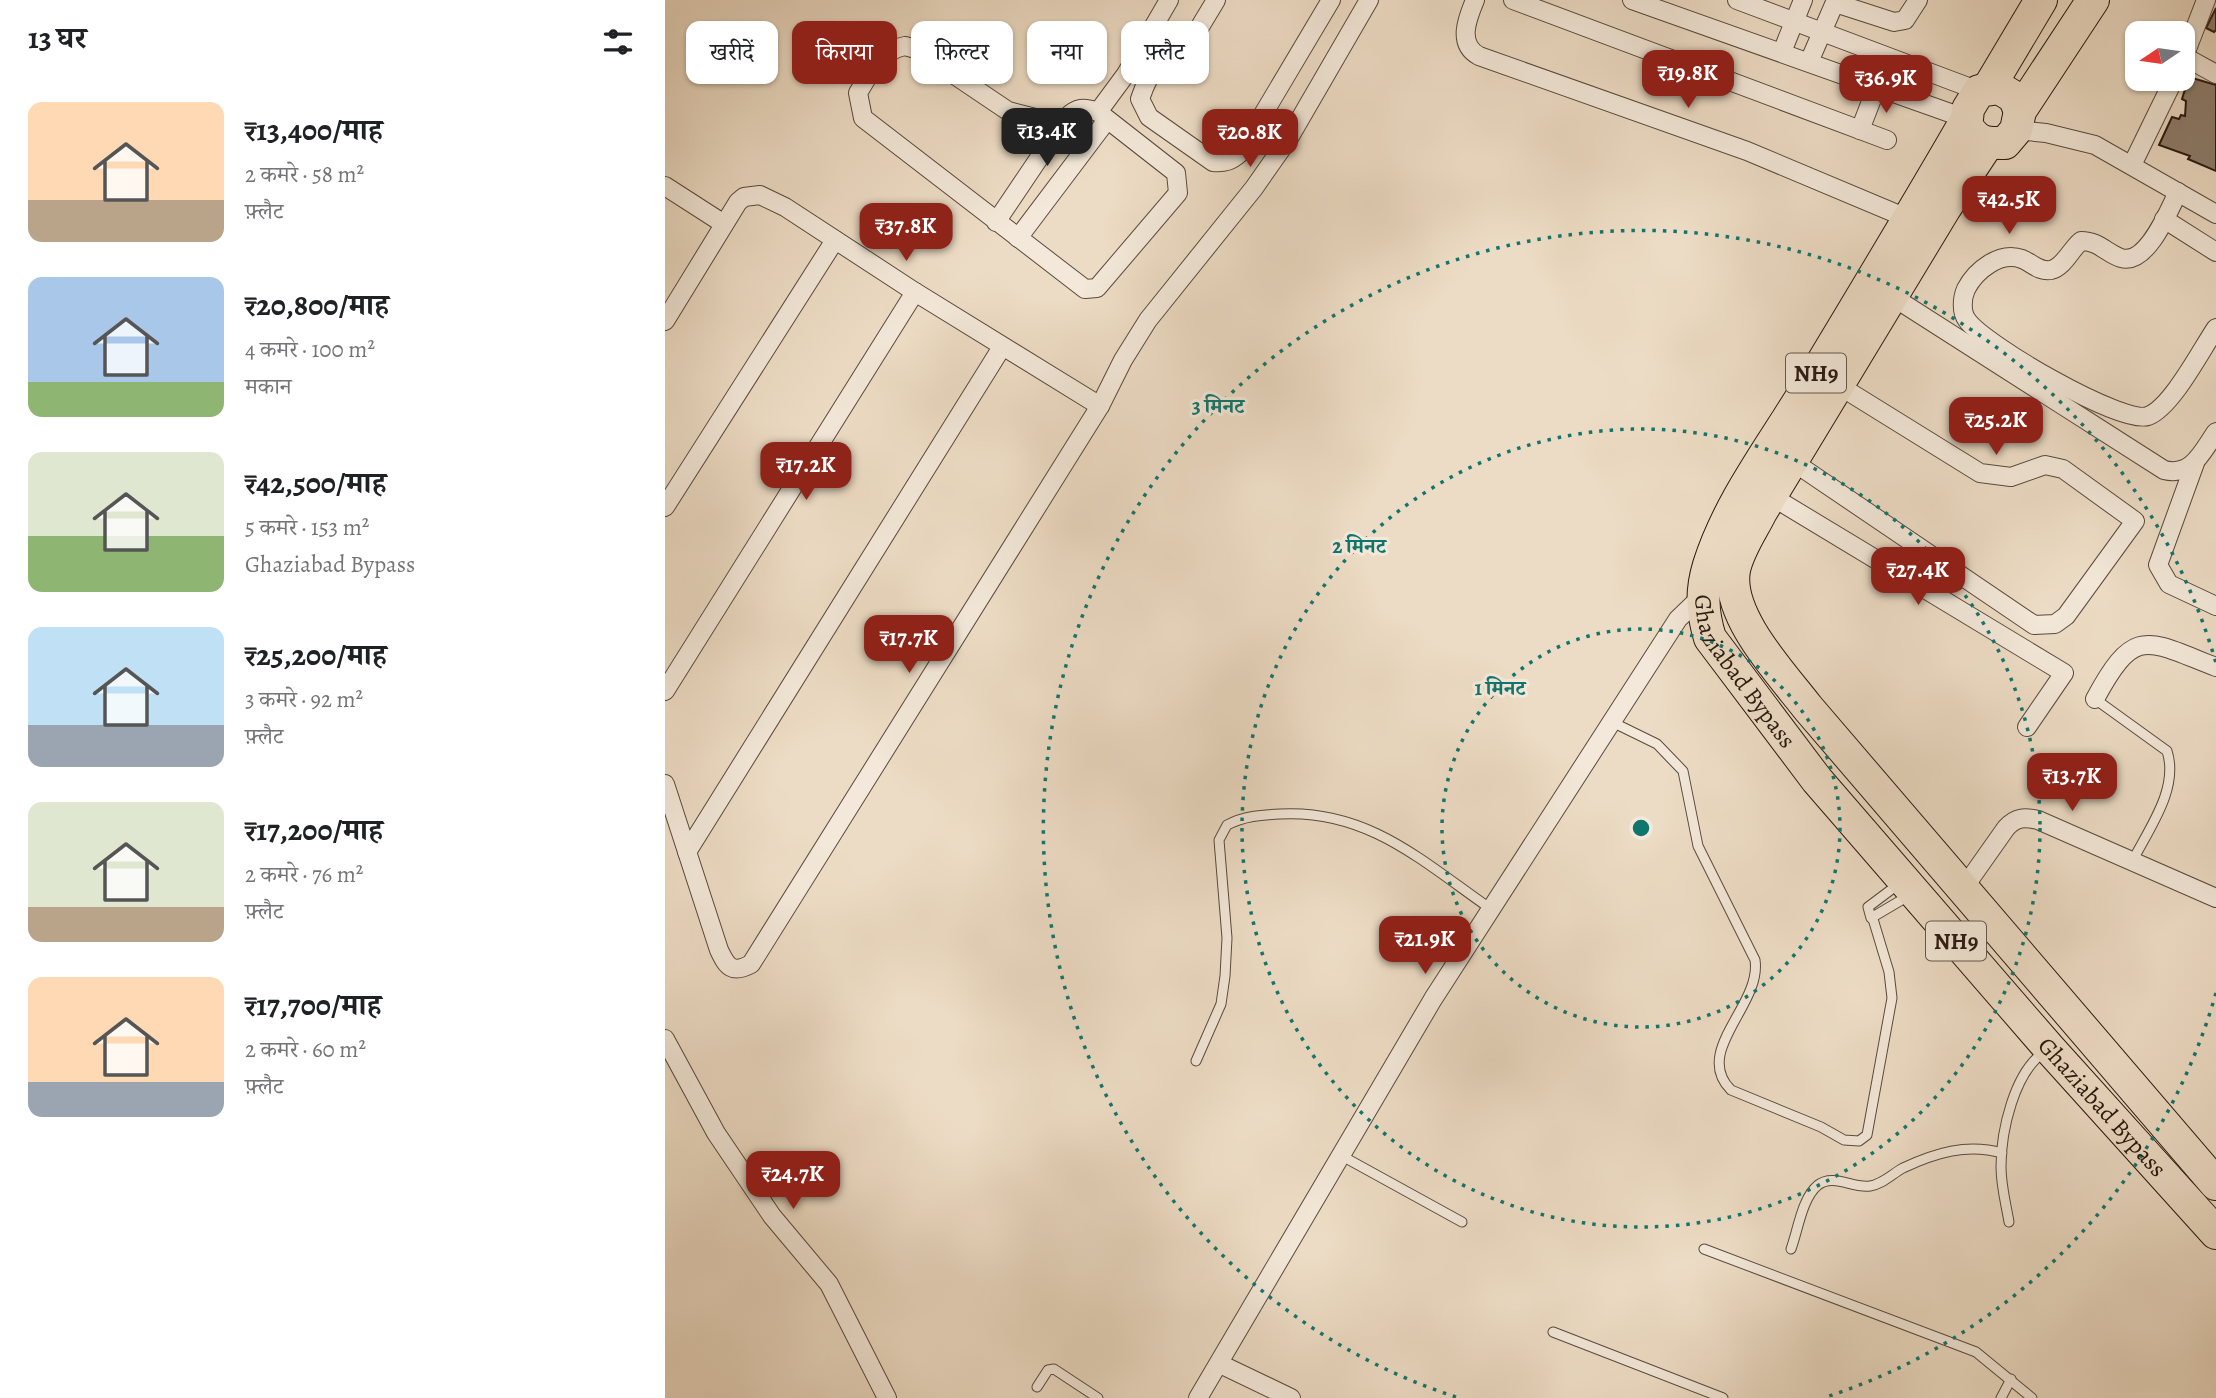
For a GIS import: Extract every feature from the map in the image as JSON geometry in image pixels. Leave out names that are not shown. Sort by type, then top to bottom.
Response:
[{"type":"highway","name":"Ghaziabad Bypass","points":[[2041,0],[1730,511],[1709,566],[1702,596],[1703,614],[1710,638],[1775,727],[1847,815],[2049,1048],[2216,1233]]},
{"type":"highway","name":"Ghaziabad Bypass","points":[[2093,0],[2008,128],[1945,208],[1771,496],[1738,558],[1732,590],[1735,602],[1761,646],[1808,709],[2216,1184]]},
{"type":"highway","points":[[1999,88],[2014,97],[2008,128],[1977,139],[1969,129],[1978,100],[1999,88]]},
{"type":"highway","points":[[1847,815],[1878,789]]},
{"type":"highway","points":[[1879,852],[1909,825]]},
{"type":"street","points":[[1018,239],[1103,116],[1170,0]]},
{"type":"street","points":[[1216,0],[1195,35],[1182,38],[1165,52],[1140,99],[1149,117],[1213,162],[1221,163],[1240,153],[1331,0]]},
{"type":"street","points":[[665,783],[719,950],[727,966],[734,970],[742,969],[751,964],[758,953],[1100,406],[1123,360],[1148,320],[1254,188],[1289,138],[1369,0]]},
{"type":"street","points":[[1475,0],[1465,37],[1472,52],[1479,56],[1747,151],[1909,219]]},
{"type":"street","points":[[1513,0],[1887,140]]},
{"type":"street","points":[[1632,0],[1877,86],[1978,100]]},
{"type":"street","points":[[1737,0],[1794,21],[1978,100]]},
{"type":"street","points":[[1782,52],[1803,0]]},
{"type":"street","points":[[1809,62],[1820,32],[1836,2],[1894,22],[1905,20],[1918,0]]},
{"type":"street","points":[[2195,30],[2206,0]]},
{"type":"street","points":[[996,222],[1066,118],[1073,111],[1084,107],[1103,116],[1176,173],[1178,193],[1097,288],[1085,289],[1018,239],[869,126],[858,105],[858,93],[865,81],[887,52],[905,46],[916,49],[1008,111],[1034,119],[1066,118]]},
{"type":"street","points":[[2195,64],[2216,74]]},
{"type":"street","points":[[1860,130],[1877,86]]},
{"type":"street","points":[[2132,165],[2168,91]]},
{"type":"street","points":[[2008,128],[2085,142],[2132,165],[2216,214]]},
{"type":"street","points":[[665,187],[724,224]]},
{"type":"street","points":[[2178,192],[2150,244],[2130,258],[2121,258],[2090,241],[2081,241],[2058,268],[2048,271],[2009,256],[1996,260],[1985,267],[1966,289],[1962,304],[1965,318],[1981,335],[2018,360],[2113,411],[2133,417],[2147,416],[2168,400],[2216,328]]},
{"type":"street","points":[[665,321],[670,302],[744,197],[760,195],[785,207],[1002,347],[1100,406]]},
{"type":"street","points":[[2164,219],[2216,253]]},
{"type":"street","points":[[665,507],[835,240]]},
{"type":"street","points":[[665,691],[915,292]]},
{"type":"street","points":[[1893,297],[2164,470],[2177,473],[2195,463]]},
{"type":"street","points":[[687,852],[1002,347]]},
{"type":"street","points":[[1792,461],[2035,625],[2055,624],[2066,616],[2135,521],[2063,469],[2045,464],[2011,477],[1980,472],[1838,385]]},
{"type":"street","points":[[2215,604],[2169,584],[2158,565],[2195,463],[2216,432]]},
{"type":"street","points":[[1771,496],[2064,673],[2027,727]]},
{"type":"street","points":[[1198,1398],[1433,999],[1678,619],[1702,596]]},
{"type":"street","points":[[2095,699],[2113,665],[2133,647],[2160,646],[2216,667]]},
{"type":"street","points":[[1963,889],[2006,828],[2013,820],[2024,817],[2038,820],[2133,860],[2216,898]]},
{"type":"street","points":[[665,1039],[693,1095],[730,1154],[772,1216],[829,1284],[887,1398]]},
{"type":"street","points":[[1220,1364],[1291,1398]]},
{"type":"lane","points":[[2095,699],[2167,751],[2171,765],[2167,790],[2133,860]]},
{"type":"lane","points":[[1612,722],[1657,744],[1683,771],[1698,846],[1755,960],[1758,974],[1721,1053],[1717,1070],[1720,1079],[1731,1090],[1821,1127],[1844,1140],[1859,1141],[1867,1135],[1892,998],[1887,964],[1868,907],[1909,887]]},
{"type":"lane","points":[[1196,1061],[1221,1004],[1225,976],[1227,938],[1219,840],[1227,825],[1259,815],[1298,813],[1320,814],[1350,821],[1380,833],[1491,909]]},
{"type":"lane","points":[[1873,919],[1909,887]]},
{"type":"lane","points":[[2009,1222],[2002,1184],[2002,1153],[2021,1081],[2028,1068],[2049,1048]]},
{"type":"lane","points":[[1791,1249],[1810,1196],[1823,1182],[1832,1180],[1852,1186],[1874,1186],[1902,1169],[1956,1149],[1987,1149],[2002,1153]]},
{"type":"lane","points":[[1342,1156],[1462,1222]]},
{"type":"lane","points":[[1704,1250],[1976,1352],[2032,1398]]},
{"type":"lane","points":[[1553,1332],[1723,1398]]},
{"type":"lane","points":[[1037,1387],[1048,1370],[1054,1369],[1098,1398]]},
{"type":"lane","points":[[2001,1398],[2011,1379]]},
{"type":"building","points":[[2216,8],[2216,30],[2214,32],[2206,28]]},
{"type":"building","points":[[2195,79],[2216,85],[2216,171],[2188,159],[2190,156],[2159,145],[2172,117],[2179,119],[2181,115],[2185,116],[2186,101],[2182,99],[2185,91],[2195,91]]}]
